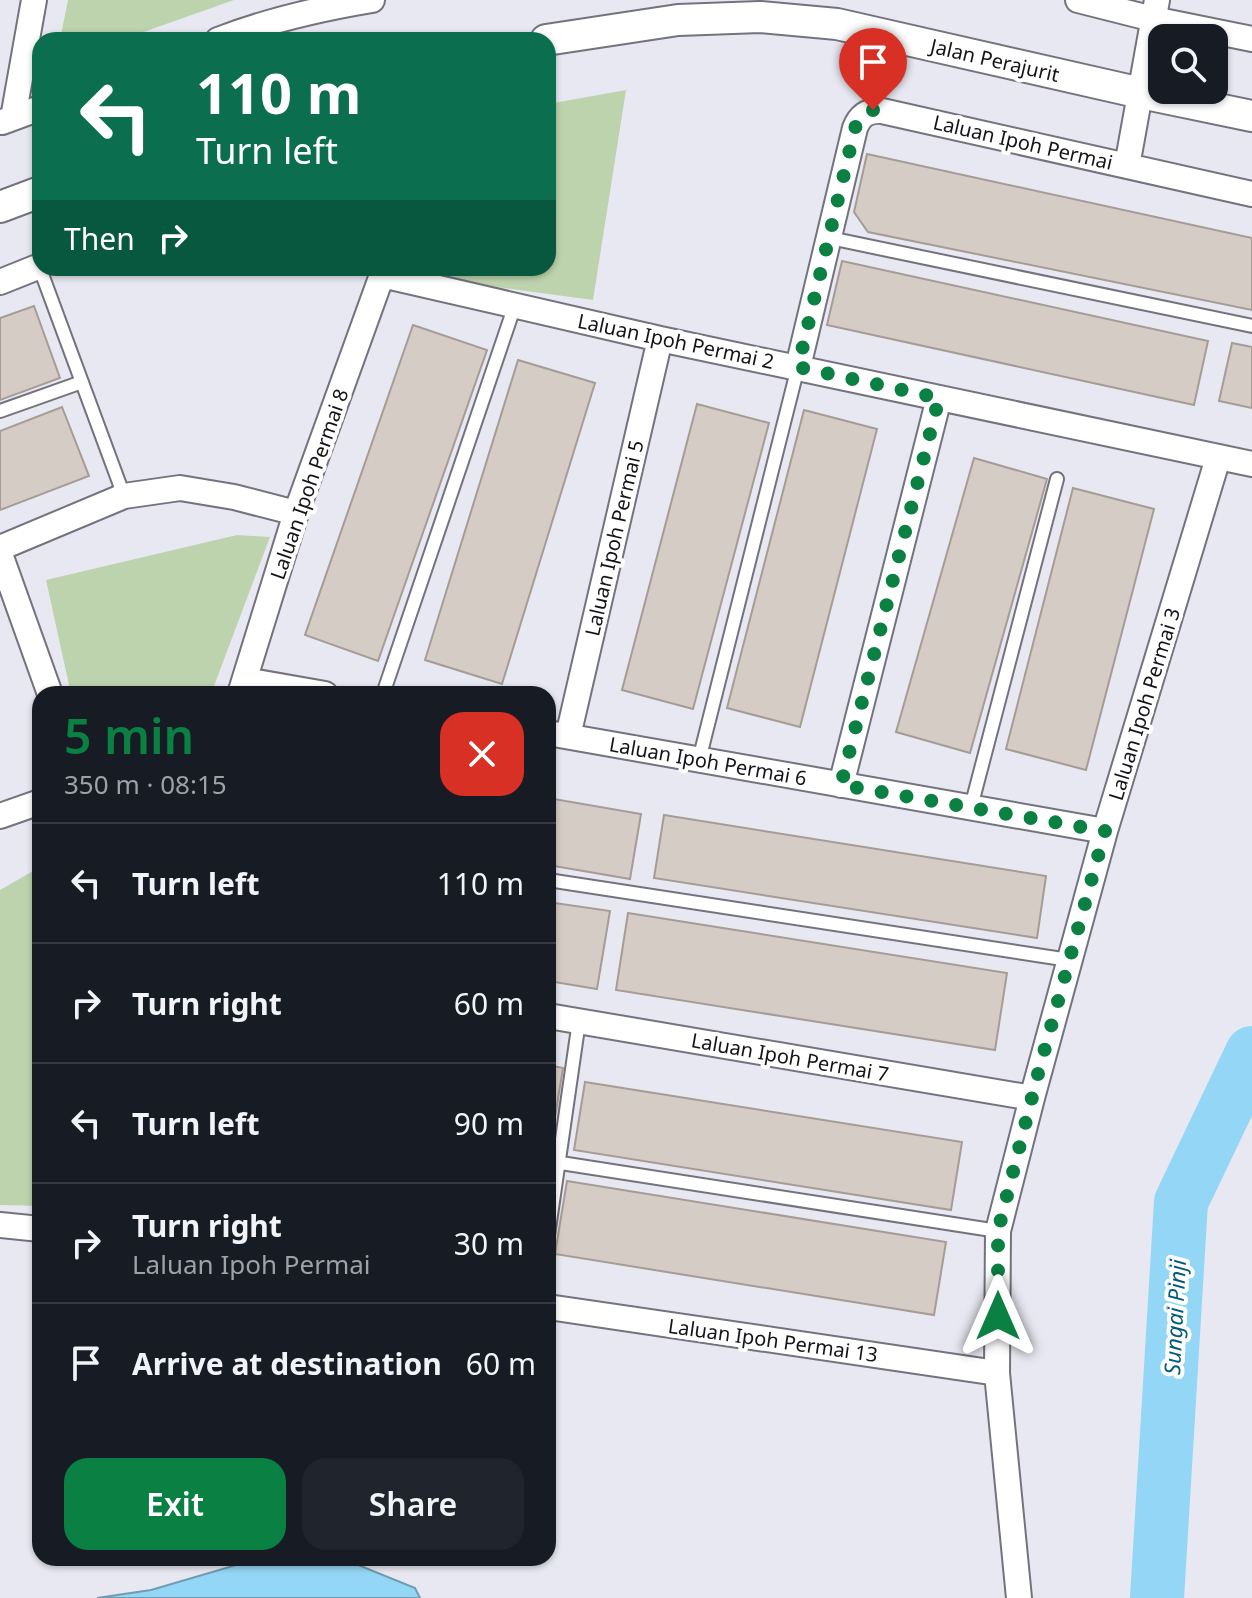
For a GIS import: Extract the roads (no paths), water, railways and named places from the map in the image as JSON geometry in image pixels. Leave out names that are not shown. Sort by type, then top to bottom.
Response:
[{"type":"street","points":[[7,120],[34,0]]},
{"type":"street","points":[[262,0],[257,32],[320,8],[372,0]]},
{"type":"street","points":[[1078,0],[1155,10],[1252,39]]},
{"type":"street","points":[[1127,166],[1155,10]]},
{"type":"street","name":"Jalan Perajurit","points":[[556,38],[678,20],[760,17],[837,24],[1252,116]]},
{"type":"street","name":"Laluan Ipoh Permai","points":[[798,367],[855,128],[858,119],[865,113],[873,110],[1252,194]]},
{"type":"street","points":[[7,120],[32,111]]},
{"type":"street","points":[[0,207],[32,195]]},
{"type":"street","points":[[0,282],[32,269]]},
{"type":"street","name":"Laluan Ipoh Permai 8","points":[[242,686],[296,513],[379,276]]},
{"type":"street","name":"Laluan Ipoh Permai 2","points":[[401,276],[660,339],[1252,464]]},
{"type":"street","name":"Laluan Ipoh Permai 5","points":[[558,735],[660,339]]},
{"type":"street","points":[[841,785],[939,398]]},
{"type":"street","name":"Laluan Ipoh Permai 3","points":[[1019,1598],[997,1373],[998,1231],[1105,831],[1218,458]]},
{"type":"street","points":[[47,686],[0,551],[124,496],[180,488],[234,497],[296,513]]},
{"type":"street","name":"Laluan Ipoh Permai 6","points":[[558,735],[1105,831]]},
{"type":"street","points":[[0,816],[32,805]]},
{"type":"street","name":"Laluan Ipoh Permai 7","points":[[556,1017],[1032,1098]]},
{"type":"street","points":[[0,1225],[32,1228]]},
{"type":"street","name":"Laluan Ipoh Permai 13","points":[[556,1308],[997,1373]]},
{"type":"lane","points":[[830,238],[1252,326]]},
{"type":"lane","points":[[44,276],[124,496]]},
{"type":"lane","points":[[386,686],[515,305]]},
{"type":"lane","points":[[699,760],[798,367]]},
{"type":"lane","points":[[0,411],[82,382]]},
{"type":"lane","points":[[971,807],[1057,479]]},
{"type":"lane","points":[[556,881],[1069,960]]},
{"type":"lane","points":[[556,1146],[579,1021]]},
{"type":"lane","points":[[556,1162],[998,1231]]},
{"type":"water","points":[[233,1566],[361,1566],[415,1588],[420,1598],[97,1598],[151,1590]]},
{"type":"waterway","name":"Sungai Pinji","points":[[1157,1598],[1181,1202],[1252,1053]]}]
